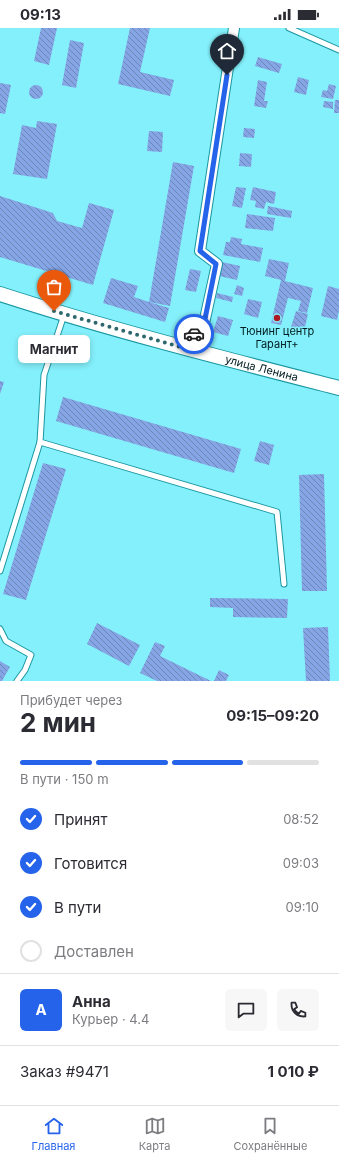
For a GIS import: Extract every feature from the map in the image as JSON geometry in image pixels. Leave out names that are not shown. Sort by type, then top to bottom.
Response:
[{"type":"street","points":[[184,348],[205,319],[216,264],[200,251],[234,28]]},
{"type":"street","name":"улица Ленина","points":[[0,294],[184,348],[339,388]]},
{"type":"lane","points":[[289,28],[339,50]]},
{"type":"lane","points":[[0,571],[40,442],[44,375],[65,314]]},
{"type":"lane","points":[[40,442],[277,512],[284,584]]},
{"type":"lane","points":[[0,629],[6,641],[30,655],[25,670],[17,681]]},
{"type":"building","points":[[41,28],[57,28],[49,65],[34,61]]},
{"type":"building","points":[[130,28],[150,28],[140,72],[174,80],[170,96],[118,84]]},
{"type":"building","points":[[70,40],[84,43],[76,88],[62,85]]},
{"type":"building","points":[[258,57],[282,64],[279,73],[255,66]]},
{"type":"building","points":[[298,77],[309,80],[306,95],[294,92]]},
{"type":"building","points":[[258,80],[267,82],[264,101],[268,101],[266,108],[254,106]]},
{"type":"building","points":[[0,83],[11,85],[5,114],[0,113]]},
{"type":"building","points":[[329,84],[336,86],[333,99],[321,97],[323,90],[327,91]]},
{"type":"building","points":[[33,85],[39,85],[43,89],[43,95],[39,99],[33,99],[29,95],[29,89]]},
{"type":"building","points":[[335,100],[339,100],[339,113],[334,113]]},
{"type":"building","points":[[324,101],[333,102],[333,109],[323,107]]},
{"type":"building","points":[[37,121],[57,124],[47,179],[13,174],[22,125],[36,128]]},
{"type":"building","points":[[244,128],[255,129],[254,138],[243,137]]},
{"type":"building","points":[[149,131],[163,132],[162,152],[147,151]]},
{"type":"building","points":[[240,153],[252,154],[251,167],[239,166]]},
{"type":"building","points":[[173,162],[194,166],[170,306],[149,302]]},
{"type":"building","points":[[236,187],[246,188],[242,208],[232,206]]},
{"type":"building","points":[[253,187],[276,192],[274,204],[266,202],[264,209],[255,207],[256,201],[250,200]]},
{"type":"building","points":[[0,196],[53,213],[57,221],[82,228],[89,203],[114,210],[93,285],[0,257]]},
{"type":"building","points":[[268,206],[292,211],[291,218],[267,214]]},
{"type":"building","points":[[247,214],[275,218],[273,231],[245,228]]},
{"type":"building","points":[[231,237],[242,239],[241,244],[263,248],[260,262],[223,255],[226,242],[230,242]]},
{"type":"building","points":[[269,259],[289,263],[285,281],[313,288],[307,313],[298,311],[301,301],[288,298],[281,325],[271,323],[281,280],[265,276]]},
{"type":"building","points":[[222,262],[240,266],[237,280],[219,276]]},
{"type":"building","points":[[190,269],[201,271],[196,292],[185,290]]},
{"type":"building","points":[[111,278],[138,286],[134,297],[169,308],[165,322],[103,303]]},
{"type":"building","points":[[237,285],[244,288],[242,296],[234,294]]},
{"type":"building","points":[[328,286],[339,289],[339,310],[337,320],[321,316]]},
{"type":"building","points":[[217,293],[233,297],[232,302],[216,298]]},
{"type":"building","points":[[248,299],[262,302],[258,318],[244,314]]},
{"type":"building","points":[[296,311],[308,314],[304,331],[291,327]]},
{"type":"building","points":[[218,316],[233,320],[228,336],[213,332]]},
{"type":"building","points":[[0,381],[4,382],[0,394]]},
{"type":"building","points":[[63,397],[241,449],[234,473],[56,421]]},
{"type":"building","points":[[260,441],[274,445],[269,465],[254,461]]},
{"type":"building","points":[[43,463],[66,469],[26,600],[3,594]]},
{"type":"building","points":[[324,474],[327,591],[302,591],[299,475]]},
{"type":"building","points":[[210,598],[288,599],[287,618],[233,617],[233,608],[210,607]]},
{"type":"building","points":[[97,623],[140,645],[129,666],[87,644]]},
{"type":"building","points":[[328,627],[330,681],[306,681],[303,628]]},
{"type":"building","points":[[155,642],[165,646],[160,656],[211,681],[157,681],[140,673]]},
{"type":"building","points":[[0,661],[10,667],[2,681],[0,681]]},
{"type":"building","points":[[219,670],[229,675],[226,681],[214,681]]},
{"type":"way so far","points":[[54,311],[184,348],[194,334]]},
{"type":"place","name":"Магнит","points":[[54,311]]},
{"type":"place","name":"Тюнинг центр Гарант+","points":[[277,318]]},
{"type":"route","points":[[194,334],[205,319],[216,264],[200,251],[227,75]]}]
